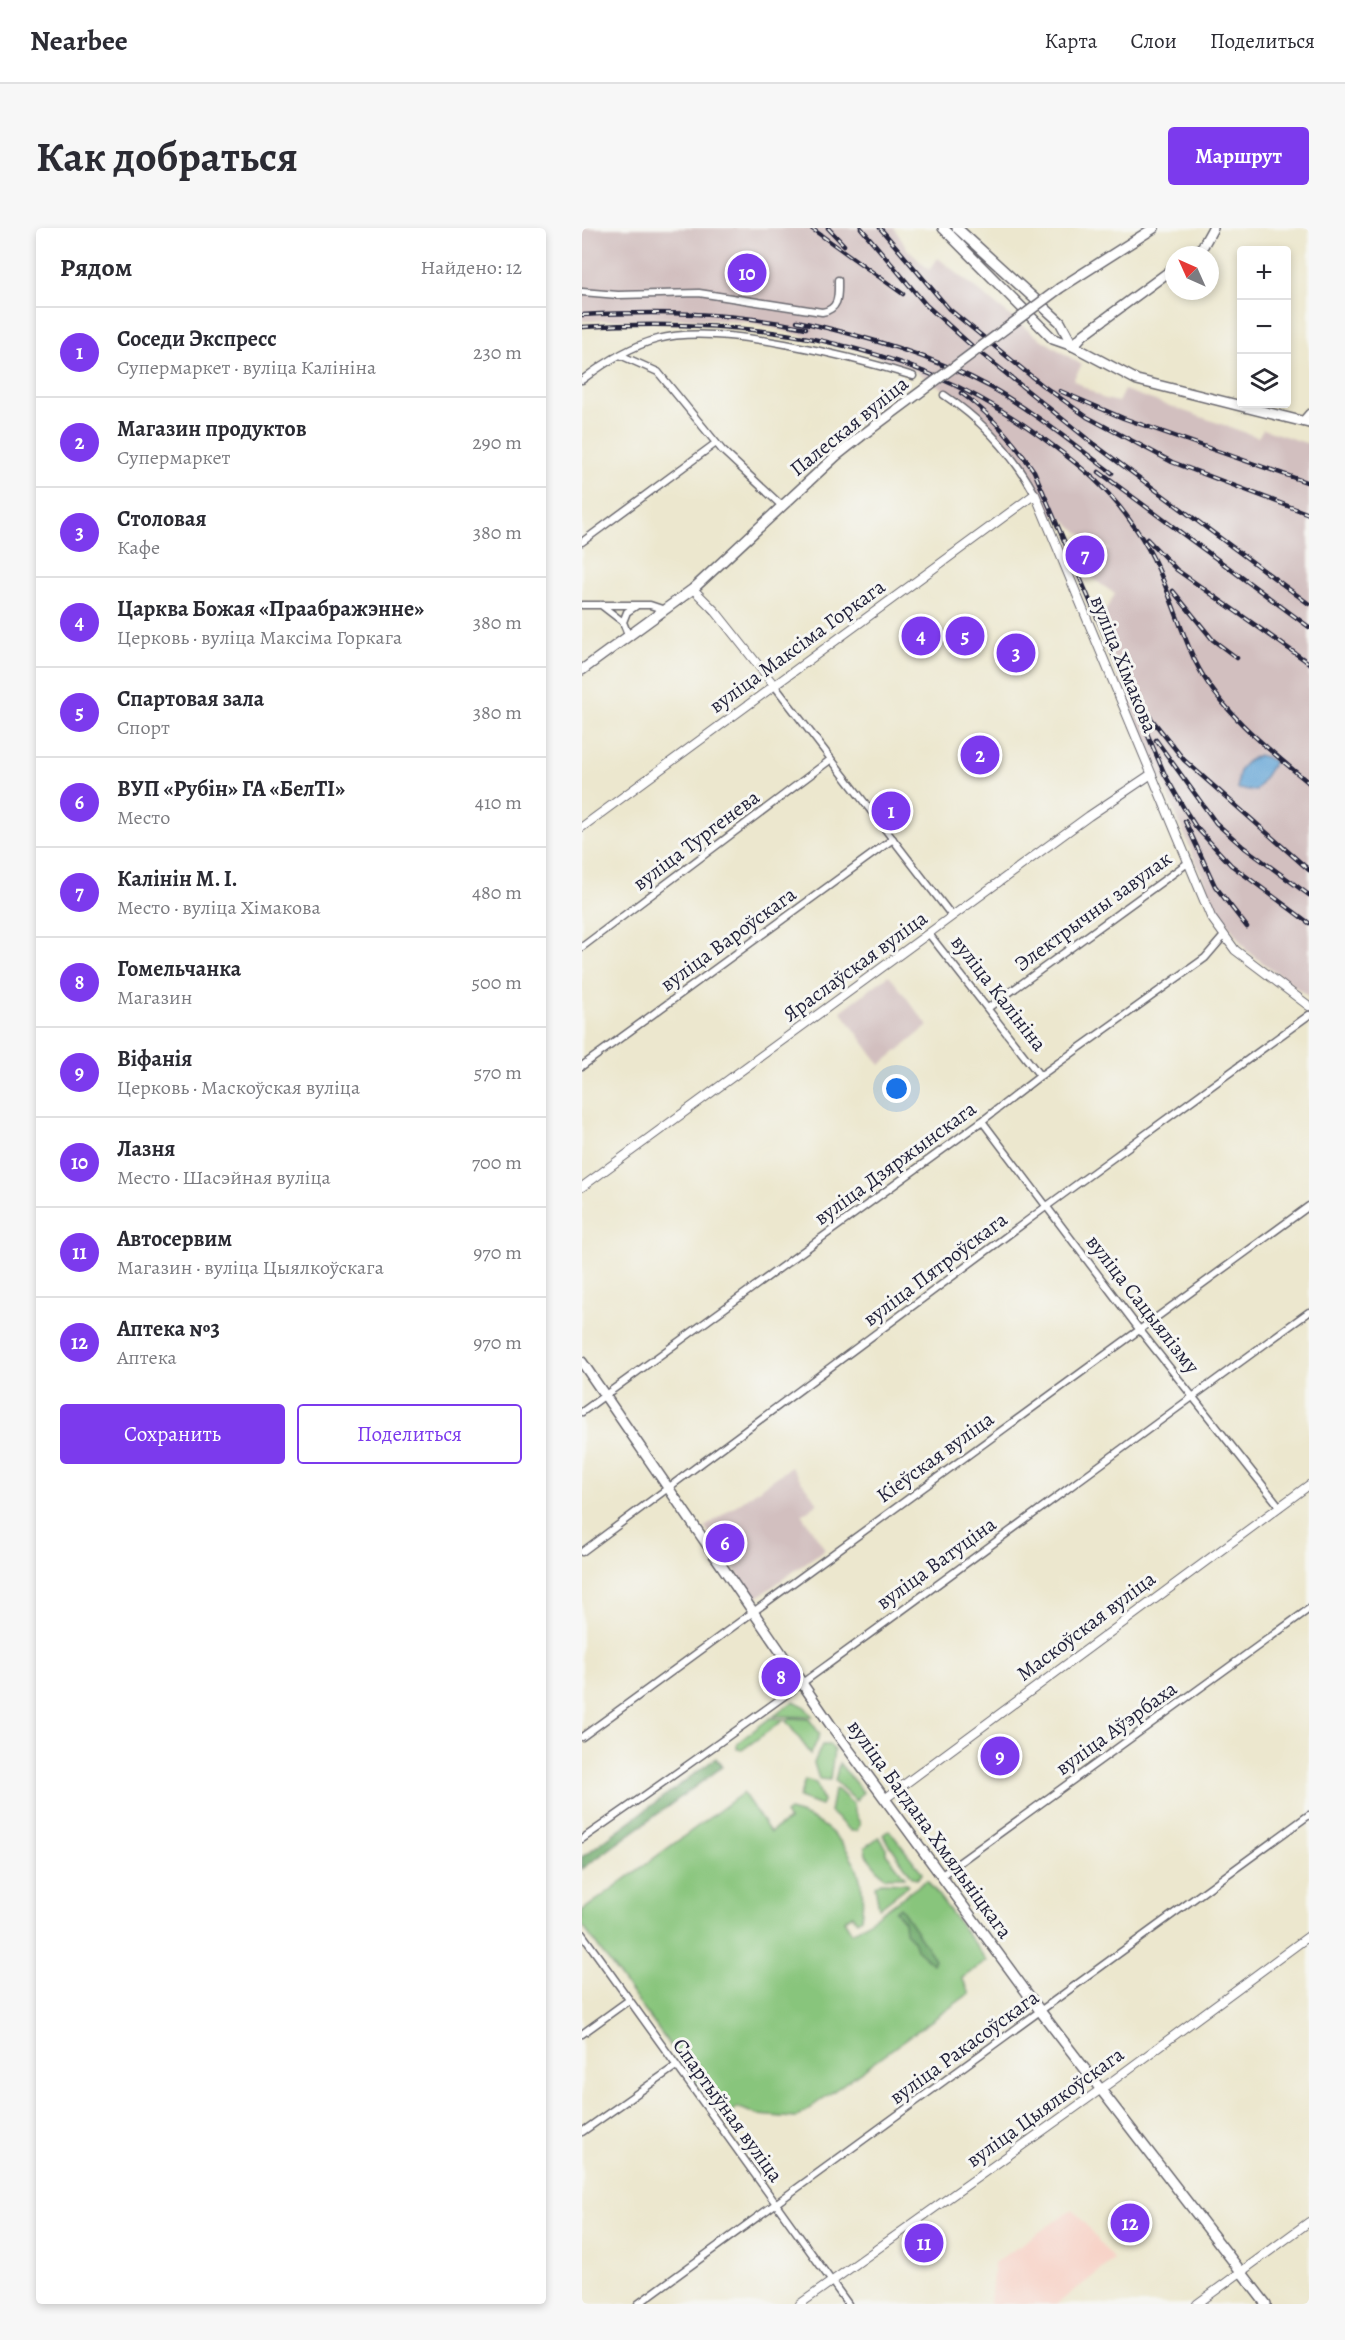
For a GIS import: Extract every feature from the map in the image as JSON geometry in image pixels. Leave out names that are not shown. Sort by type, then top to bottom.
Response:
[{"type":"main road","points":[[944,228],[1053,339],[1073,346],[1137,380],[1306,422]]},
{"type":"main road","points":[[957,228],[1060,322],[1073,346]]},
{"type":"main road","name":"Палеская вуліца","points":[[582,670],[693,589],[860,437],[1060,288],[1154,228]]},
{"type":"main road","points":[[1203,246],[1213,229]]},
{"type":"main road","points":[[993,280],[1003,271]]},
{"type":"main road","points":[[1073,346],[1083,335],[1165,275]]},
{"type":"main road","name":"вуліца Багдана Хмяльніцкага","points":[[582,1362],[801,1682],[1041,2012],[1266,2304]]},
{"type":"street","points":[[582,292],[699,293],[822,312],[831,311],[837,304],[838,280]]},
{"type":"street","points":[[582,380],[620,355],[658,339],[708,335],[860,359],[913,376]]},
{"type":"street","points":[[620,355],[658,372],[716,443],[782,506]]},
{"type":"street","name":"вуліца Хімакова","points":[[944,395],[967,410],[995,438],[1018,464],[1035,494],[1150,776],[1211,917],[1223,937],[1250,963],[1309,1006]]},
{"type":"street","points":[[1306,422],[1309,413]]},
{"type":"street","points":[[582,542],[716,443]]},
{"type":"street","name":"вуліца Максіма Горкага","points":[[582,827],[1035,494]]},
{"type":"street","name":"вуліца Калініна","points":[[693,589],[774,685],[952,916]]},
{"type":"street","points":[[582,605],[650,605],[665,610]]},
{"type":"street","points":[[600,605],[623,622],[629,637]]},
{"type":"street","points":[[623,622],[627,612],[637,606]]},
{"type":"street","name":"вуліца Тургенева","points":[[582,947],[830,760]]},
{"type":"street","name":"Яраслаўская вуліца","points":[[582,1187],[1089,816],[1150,776]]},
{"type":"street","name":"вуліца Вароўскага","points":[[582,1066],[892,839]]},
{"type":"street","name":"Электрычны завулак","points":[[988,1008],[1189,862]]},
{"type":"street","name":"вуліца Калініна","points":[[929,934],[1040,1076]]},
{"type":"street","name":"вуліца Дзяржынскага","points":[[582,1412],[982,1121],[1040,1076],[1205,958],[1223,937]]},
{"type":"street","name":"вуліца Пятроўскага","points":[[582,1552],[1047,1206],[1309,1015]]},
{"type":"street","name":"вуліца Сацыялізму","points":[[982,1121],[1139,1329],[1280,1507]]},
{"type":"street","name":"Кіеўская вуліца","points":[[582,1737],[1309,1206]]},
{"type":"street","name":"вуліца Ватуціна","points":[[582,1839],[726,1739],[1309,1312]]},
{"type":"street","name":"Маскоўская вуліца","points":[[886,1798],[1309,1485]]},
{"type":"street","name":"вуліца Аўэрбаха","points":[[942,1875],[1309,1609]]},
{"type":"street","name":"вуліца Ракасоўскага","points":[[638,2304],[777,2205],[1309,1815]]},
{"type":"street","name":"Спартыўная вуліца","points":[[582,1934],[848,2304]]},
{"type":"street","name":"вуліца Цыялкоўскага","points":[[800,2304],[1102,2089],[1309,1936]]},
{"type":"street","points":[[582,2034],[629,2000]]},
{"type":"street","points":[[582,2132],[676,2066]]},
{"type":"street","points":[[1197,2304],[1309,2222]]},
{"type":"shaded area","points":[[582,228],[894,228],[908,250],[929,270],[938,258],[1033,334],[1082,365],[1073,380],[1102,398],[1118,402],[1124,390],[1258,437],[1263,429],[1309,444],[1309,997],[1247,951],[1214,905],[1098,629],[1106,619],[1102,616],[1115,594],[1082,571],[1101,546],[1107,551],[1109,549],[1102,543],[1087,539],[1057,514],[1050,518],[1030,475],[1016,454],[966,404],[915,371],[859,350],[748,322],[676,318],[582,321]]},
{"type":"shaded area","points":[[889,975],[928,1026],[880,1065],[841,1011]]},
{"type":"shaded area","points":[[791,1467],[818,1503],[802,1515],[825,1549],[755,1599],[705,1527]]},
{"type":"shaded area","points":[[1073,2209],[1114,2260],[1057,2304],[990,2304],[994,2263]]},
{"type":"green space","points":[[794,1701],[804,1706],[813,1717],[774,1716]]},
{"type":"green space","points":[[770,1718],[785,1719],[742,1750],[737,1749],[737,1743]]},
{"type":"green space","points":[[790,1718],[809,1719],[820,1734],[811,1754],[786,1721]]},
{"type":"green space","points":[[822,1745],[830,1745],[834,1750],[830,1780],[819,1779],[814,1763]]},
{"type":"green space","points":[[716,1758],[722,1767],[582,1869],[582,1857]]},
{"type":"green space","points":[[839,1763],[863,1792],[856,1801],[835,1781]]},
{"type":"green space","points":[[805,1780],[816,1783],[823,1801],[821,1806],[799,1798]]},
{"type":"green space","points":[[837,1789],[853,1804],[854,1812],[860,1823],[857,1831],[851,1831],[830,1812],[834,1790]]},
{"type":"green space","points":[[743,1793],[770,1832],[789,1820],[785,1814],[789,1811],[822,1825],[847,1850],[855,1865],[862,1899],[861,1918],[857,1921],[852,1915],[844,1920],[852,1933],[927,1880],[987,1961],[962,1978],[970,1993],[796,2118],[757,2115],[738,2107],[723,2118],[582,1925],[582,1911]]},
{"type":"green space","points":[[889,1830],[921,1871],[922,1874],[917,1879],[913,1878],[883,1835]]},
{"type":"green space","points":[[879,1837],[886,1847],[886,1853],[905,1877],[884,1877],[866,1855],[865,1847]]},
{"type":"green space","points":[[881,1882],[909,1885],[879,1908],[875,1886]]},
{"type":"green space","points":[[900,1907],[935,1959],[933,1964],[916,1949],[913,1940],[905,1932],[904,1921],[895,1911]]},
{"type":"water","points":[[1259,755],[1275,761],[1256,791],[1238,789],[1241,768]]},
{"type":"railway","points":[[811,228],[903,294]]},
{"type":"railway","points":[[828,228],[844,245]]},
{"type":"railway","points":[[861,228],[926,305],[972,346],[1091,442],[1309,604]]},
{"type":"railway","points":[[880,228],[949,309],[1042,385],[1087,417],[1172,462],[1309,514]]},
{"type":"railway","points":[[582,315],[694,314],[750,319],[806,328]]},
{"type":"railway","points":[[797,321],[897,348],[969,376],[1023,407],[1112,473]]},
{"type":"railway","points":[[582,327],[704,326],[763,331],[822,341],[879,355],[934,376],[988,402],[1040,436],[1104,488],[1146,544],[1188,645],[1205,679],[1246,728],[1309,783]]},
{"type":"railway","points":[[1060,391],[1123,418],[1309,483]]},
{"type":"railway","points":[[961,393],[1001,429],[1034,471],[1165,775],[1196,827],[1231,865],[1309,923]]},
{"type":"railway","points":[[1099,472],[1309,627]]},
{"type":"railway","points":[[1147,539],[1177,570],[1309,663]]},
{"type":"railway","points":[[1173,591],[1213,640],[1237,658]]},
{"type":"railway","points":[[1142,707],[1184,760],[1309,870]]},
{"type":"railway","points":[[1156,740],[1216,823],[1242,846],[1309,895]]},
{"type":"railway","points":[[1185,821],[1215,886],[1247,927]]},
{"type":"place","name":"Лазня","points":[[747,273]]},
{"type":"place","name":"Калінін М. І.","points":[[1085,555]]},
{"type":"place","name":"Царква Божая «Праабражэнне»","points":[[921,636]]},
{"type":"place","name":"Спартовая зала","points":[[965,636]]},
{"type":"place","name":"Столовая","points":[[1016,653]]},
{"type":"place","name":"Магазин продуктов","points":[[980,755]]},
{"type":"place","name":"Соседи Экспресс","points":[[891,811]]},
{"type":"place","name":"ВУП «Рубін» ГА «БелТІ»","points":[[725,1543]]},
{"type":"place","name":"Гомельчанка","points":[[781,1677]]},
{"type":"place","name":"Віфанія","points":[[1000,1756]]},
{"type":"place","name":"Аптека №3","points":[[1130,2223]]},
{"type":"place","name":"Автосервим","points":[[924,2243]]}]
